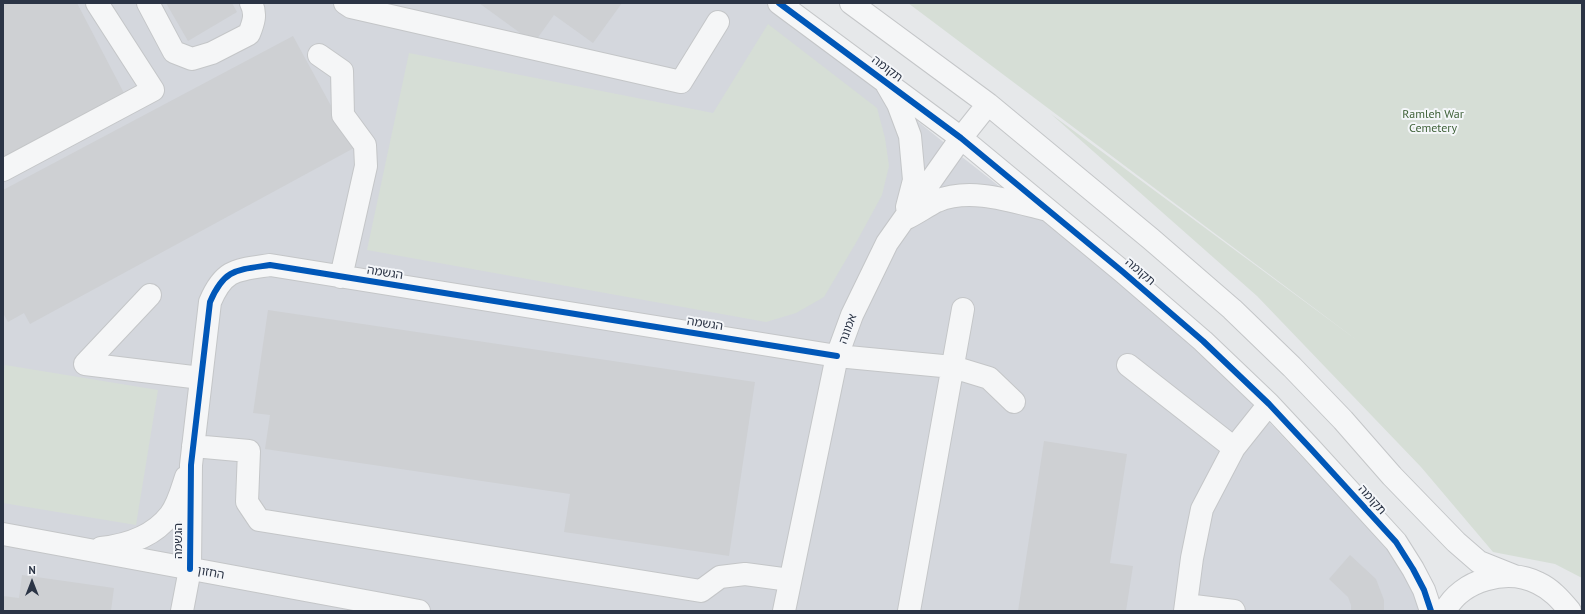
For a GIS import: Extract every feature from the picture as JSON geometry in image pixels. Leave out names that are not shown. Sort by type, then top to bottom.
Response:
[{"type":"street","points":[[3,170],[154,90],[97,3]]},
{"type":"street","points":[[148,3],[174,52],[192,59],[212,54],[249,34],[254,20],[254,8],[251,3]]},
{"type":"street","points":[[345,3],[351,7],[681,82],[718,22]]},
{"type":"street","name":"תקומה","points":[[779,3],[961,138],[1124,272],[1203,341],[1269,404],[1312,448],[1396,542],[1414,568],[1424,590],[1431,611]]},
{"type":"street","points":[[851,3],[988,104],[1145,234],[1232,309],[1338,414],[1397,481],[1456,542],[1479,562],[1514,576],[1537,582],[1556,595],[1570,611]]},
{"type":"street","points":[[319,55],[342,71],[343,115],[365,145],[366,166],[341,277]]},
{"type":"street","points":[[885,81],[898,104],[910,136],[914,180],[903,221]]},
{"type":"street","name":"אמונה","points":[[784,611],[837,356],[852,315],[887,243],[961,138],[988,104]]},
{"type":"street","points":[[903,221],[938,201],[963,195],[988,195],[1049,211]]},
{"type":"street","name":"הגשמה","points":[[182,611],[190,569],[192,455],[210,302],[217,287],[229,274],[243,269],[270,265],[837,356],[953,367],[989,378],[1014,402]]},
{"type":"street","points":[[150,295],[85,364],[201,378]]},
{"type":"street","points":[[909,611],[963,309]]},
{"type":"street","points":[[1128,365],[1234,448]]},
{"type":"street","points":[[1234,611],[1186,608],[1192,558],[1202,509],[1234,448],[1269,404]]},
{"type":"street","points":[[86,550],[120,546],[141,539],[159,527],[171,514],[192,455],[249,451],[247,502],[259,520],[701,591],[720,577],[745,574],[790,580]]},
{"type":"street","name":"החזון","points":[[3,534],[394,609],[419,611]]},
{"type":"street","points":[[1445,611],[1466,588],[1489,578],[1514,576]]},
{"type":"shaded area","points":[[3,3],[771,3],[957,153],[1182,330],[1405,566],[1419,611],[3,611]]},
{"type":"green space","name":"Ramleh War Cemetery","points":[[908,3],[1582,3],[1582,578],[1555,564],[1493,552],[1421,467],[1257,296],[1051,114],[1358,341]]},
{"type":"green space","points":[[768,24],[877,108],[885,138],[889,166],[882,195],[824,297],[796,313],[766,322],[367,250],[409,53],[713,113]]},
{"type":"green space","points":[[5,365],[158,390],[136,525],[3,503],[3,378]]},
{"type":"building","points":[[3,3],[77,3],[126,97],[3,161]]},
{"type":"building","points":[[166,3],[232,3],[237,12],[188,41]]},
{"type":"building","points":[[479,3],[622,3],[593,43],[554,15],[534,43]]},
{"type":"building","points":[[293,36],[354,148],[30,324],[24,313],[8,322],[3,313],[3,190]]},
{"type":"building","points":[[268,310],[755,382],[729,556],[564,532],[570,494],[265,449],[270,415],[253,413]]},
{"type":"building","points":[[1044,441],[1127,454],[1110,563],[1133,566],[1126,611],[1018,611]]},
{"type":"building","points":[[1350,555],[1376,579],[1384,600],[1384,611],[1351,611],[1351,605],[1348,597],[1329,579]]},
{"type":"building","points":[[22,575],[114,588],[111,611],[3,611],[3,596],[19,598]]},
{"type":"cycle path","points":[[779,3],[961,138],[1123,272],[1203,341],[1269,404],[1396,542],[1424,590],[1431,611]]},
{"type":"cycle path","points":[[190,569],[191,465],[210,302],[220,283],[232,273],[240,270],[270,265],[837,356]]}]
